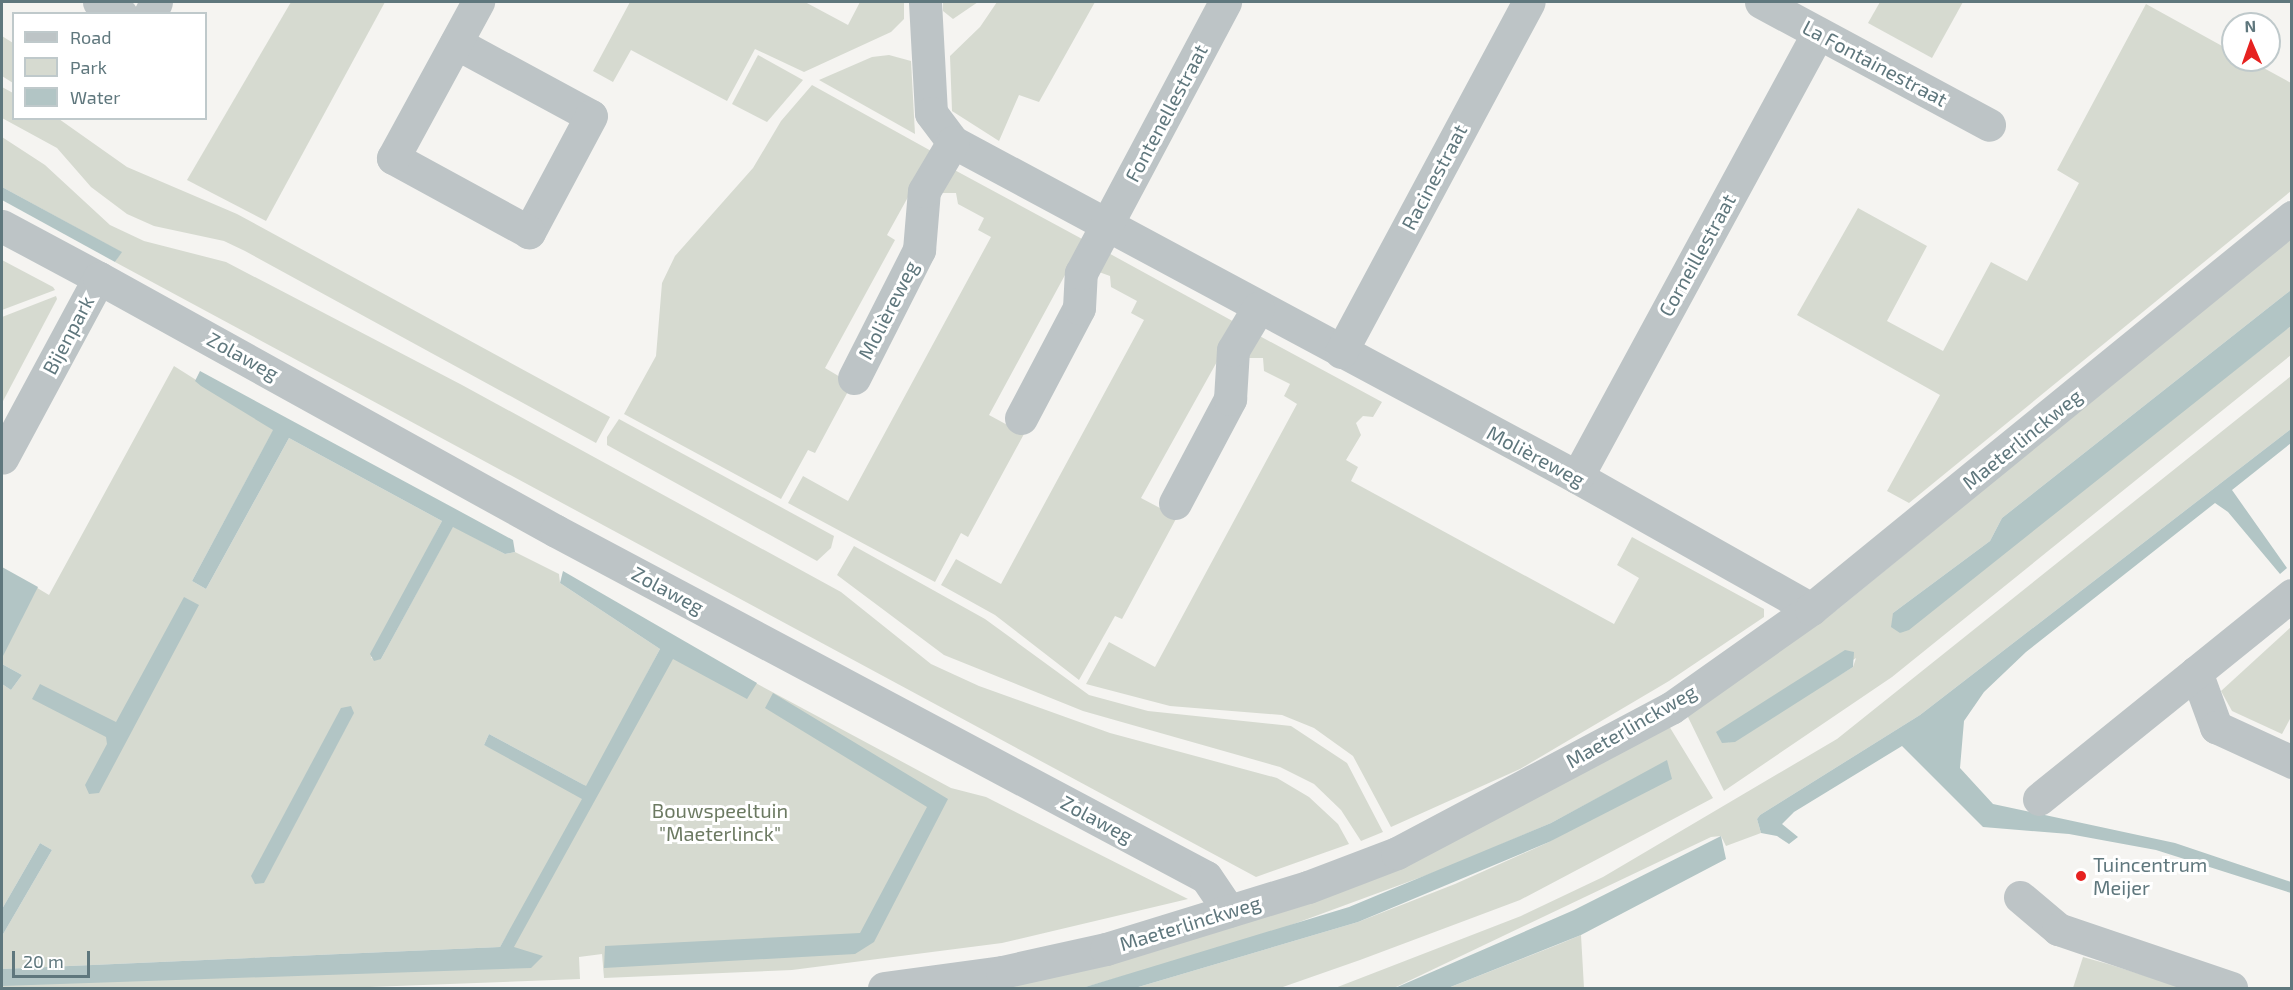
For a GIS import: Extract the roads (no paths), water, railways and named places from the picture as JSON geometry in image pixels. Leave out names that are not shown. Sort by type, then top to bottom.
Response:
[{"type":"street","points":[[99,2],[117,12]]},
{"type":"street","points":[[456,43],[591,116],[529,232],[393,158],[478,2]]},
{"type":"street","name":"Molièreweg","points":[[925,2],[931,113],[953,142],[1258,308],[1577,477],[1811,609]]},
{"type":"street","name":"Fontenellestraat","points":[[1106,225],[1226,2]]},
{"type":"street","name":"Racinestraat","points":[[1341,352],[1529,2]]},
{"type":"street","name":"La Fontainestraat","points":[[1761,2],[1989,125]]},
{"type":"street","name":"Corneillestraat","points":[[1577,477],[1818,33]]},
{"type":"street","name":"Molièreweg","points":[[854,378],[919,250],[924,191],[953,142]]},
{"type":"street","name":"Maeterlinckweg","points":[[884,988],[1025,967],[1106,949],[1229,911],[1397,853],[1671,708],[1811,609],[2292,217]]},
{"type":"street","points":[[1022,418],[1079,308],[1081,273],[1106,225]]},
{"type":"street","name":"Bijenpark","points":[[2,226],[99,278],[2,458]]},
{"type":"street","name":"Zolaweg","points":[[99,278],[556,531],[1206,877],[1229,911]]},
{"type":"street","points":[[1175,503],[1230,399],[1233,351],[1258,308]]},
{"type":"street","points":[[2039,799],[2292,595]]},
{"type":"street","points":[[2196,672],[2216,728],[2292,762]]},
{"type":"street","points":[[2020,897],[2058,929],[2230,988]]},
{"type":"water","points":[[2,187],[122,252],[115,262],[2,200]]},
{"type":"water","points":[[2291,290],[2291,326],[1909,630],[1900,633],[1891,627],[1893,613],[1990,541],[2002,518]]},
{"type":"water","points":[[200,371],[513,540],[515,552],[505,554],[453,527],[381,659],[374,661],[370,654],[442,521],[289,438],[206,589],[192,581],[273,430],[201,386],[195,381]]},
{"type":"water","points":[[2291,429],[2291,443],[2232,490],[2287,568],[2280,574],[2228,512],[2215,503],[2026,652],[1984,692],[1964,721],[1960,768],[1993,804],[2175,843],[2291,882],[2291,893],[2156,850],[2069,834],[1983,827],[1902,746],[1794,812],[1782,824],[1798,837],[1789,844],[1777,836],[1761,833],[1757,819],[1760,815],[1920,715]]},
{"type":"water","points":[[2,567],[38,587],[2,658]]},
{"type":"water","points":[[563,571],[757,683],[747,699],[673,659],[514,947],[543,956],[531,968],[2,986],[2,969],[500,947],[582,799],[484,745],[489,734],[586,786],[660,649],[560,583]]},
{"type":"water","points":[[184,597],[199,605],[99,793],[89,794],[85,785],[107,744],[106,737],[32,699],[40,684],[116,722]]},
{"type":"water","points":[[1845,650],[1854,652],[1853,667],[1735,742],[1722,743],[1716,732]]},
{"type":"water","points":[[2,664],[22,675],[11,690],[2,684]]},
{"type":"water","points":[[773,693],[948,799],[874,942],[855,954],[604,968],[605,946],[860,933],[927,807],[765,708]]},
{"type":"water","points":[[351,706],[354,713],[264,883],[255,884],[251,876],[341,708]]},
{"type":"water","points":[[1667,760],[1672,779],[1549,842],[1358,922],[1135,988],[1082,988],[1349,907],[1551,823]]},
{"type":"water","points":[[1721,836],[1726,859],[1581,935],[1448,988],[1395,988],[1574,910]]},
{"type":"water","points":[[40,843],[52,850],[2,936],[2,909]]},
{"type":"place","name":"Tuincentrum Meijer","points":[[2081,876]]},
{"type":"park label","name":"Bouwspeeltuin \"Maeterlinck\"","points":[[720,822]]}]
